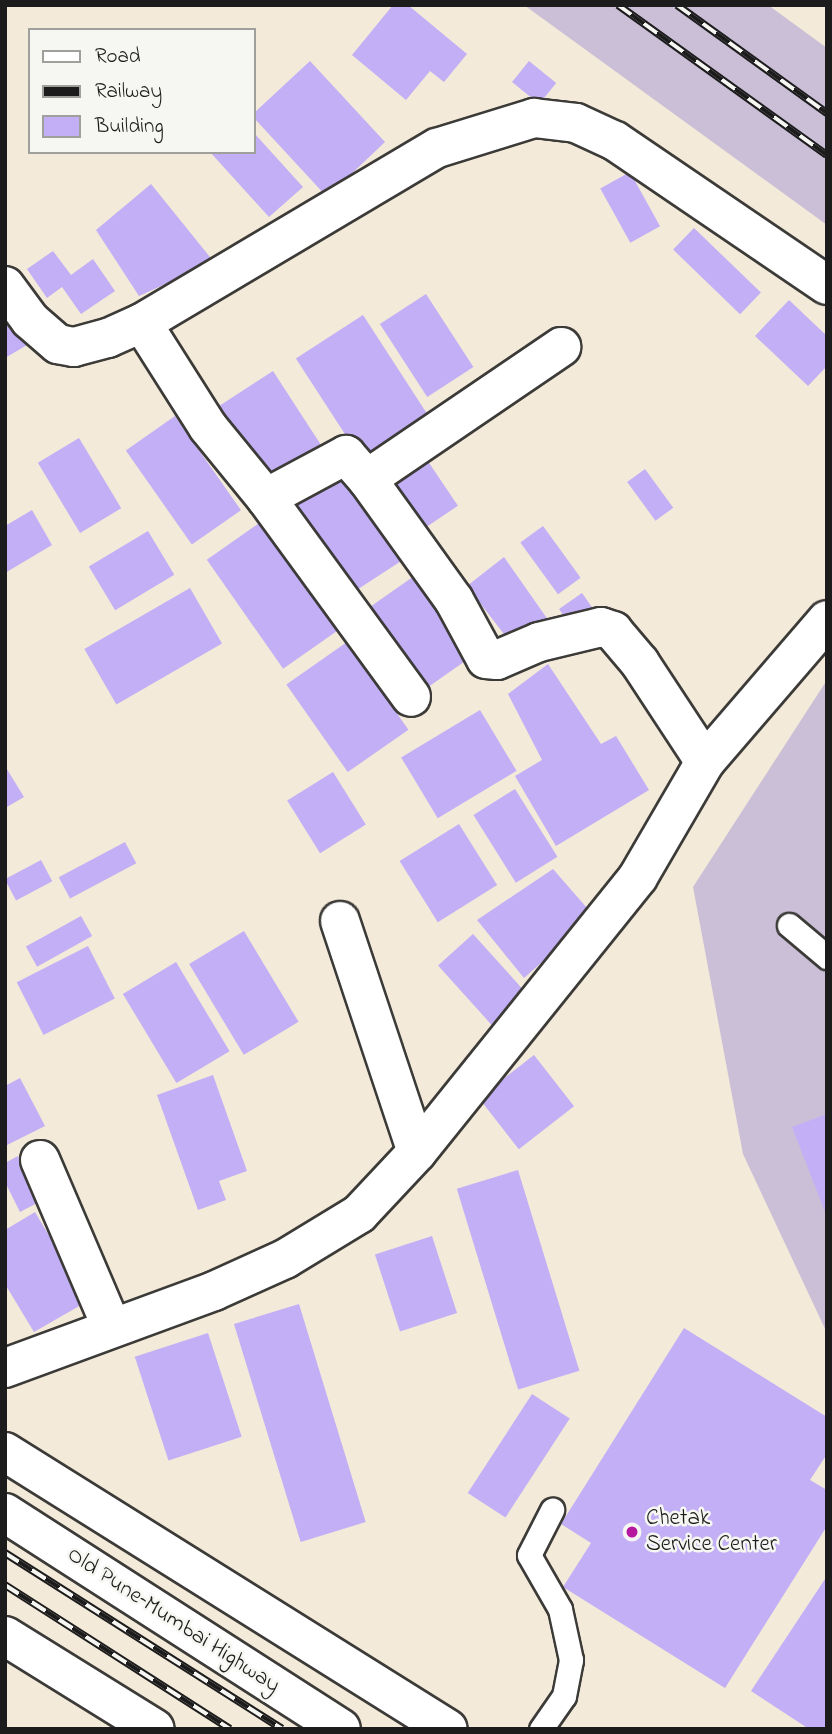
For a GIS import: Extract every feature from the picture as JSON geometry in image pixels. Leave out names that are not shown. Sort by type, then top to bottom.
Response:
[{"type":"main road","points":[[5,286],[30,320],[58,344],[74,347],[142,323],[437,148],[534,118],[576,123],[615,141],[827,285]]},
{"type":"main road","points":[[142,323],[208,427],[266,498],[411,697]]},
{"type":"main road","points":[[368,479],[561,346]]},
{"type":"main road","points":[[266,498],[327,461],[346,455],[368,479],[454,600],[486,659],[497,660],[538,642],[601,627],[613,631],[640,663],[705,762]]},
{"type":"main road","points":[[5,1368],[111,1326],[214,1291],[285,1259],[359,1214],[417,1152],[638,877],[705,762],[827,620]]},
{"type":"main road","points":[[340,921],[417,1152]]},
{"type":"main road","points":[[40,1160],[111,1326]]},
{"type":"main road","points":[[5,1452],[435,1725]]},
{"type":"main road","name":"Old Pune–Mumbai Highway","points":[[5,1513],[341,1729]]},
{"type":"main road","points":[[5,1636],[155,1729]]},
{"type":"lane","points":[[789,925],[827,957]]},
{"type":"lane","points":[[541,1729],[564,1696],[571,1660],[560,1609],[530,1555],[552,1510]]},
{"type":"shaded area","points":[[524,5],[768,5],[827,48],[827,225]]},
{"type":"shaded area","points":[[827,680],[827,1333],[743,1154],[693,887]]},
{"type":"building","points":[[393,5],[408,5],[467,54],[444,82],[430,71],[406,100],[352,55]]},
{"type":"building","points":[[310,61],[385,142],[327,197],[256,120],[256,111]]},
{"type":"building","points":[[529,61],[556,83],[539,104],[512,82]]},
{"type":"building","points":[[256,135],[303,187],[269,217],[212,154],[256,154]]},
{"type":"building","points":[[630,172],[660,226],[630,243],[600,188]]},
{"type":"building","points":[[151,184],[214,262],[139,296],[96,230]]},
{"type":"building","points":[[694,228],[761,293],[740,314],[673,250]]},
{"type":"building","points":[[53,251],[71,275],[93,259],[115,291],[81,314],[62,287],[47,298],[27,269]]},
{"type":"building","points":[[426,294],[473,367],[427,397],[380,324]]},
{"type":"building","points":[[789,300],[827,336],[827,366],[808,386],[755,336]]},
{"type":"building","points":[[5,309],[27,345],[5,358]]},
{"type":"building","points":[[363,315],[436,427],[369,471],[296,359]]},
{"type":"building","points":[[273,371],[325,451],[269,487],[217,407]]},
{"type":"building","points":[[175,416],[241,510],[192,545],[126,450]]},
{"type":"building","points":[[79,438],[121,508],[80,533],[38,463]]},
{"type":"building","points":[[421,451],[458,506],[416,534],[379,480]]},
{"type":"building","points":[[339,462],[403,560],[353,592],[290,494]]},
{"type":"building","points":[[645,469],[673,508],[655,521],[627,482]]},
{"type":"building","points":[[32,510],[52,545],[5,573],[5,526]]},
{"type":"building","points":[[265,519],[341,628],[283,669],[207,560]]},
{"type":"building","points":[[543,526],[581,578],[558,594],[520,542]]},
{"type":"building","points":[[148,531],[174,575],[115,610],[89,567]]},
{"type":"building","points":[[504,557],[551,624],[513,646],[467,586]]},
{"type":"building","points":[[417,574],[474,655],[419,694],[362,612]]},
{"type":"building","points":[[190,588],[222,643],[116,704],[84,649]]},
{"type":"building","points":[[582,593],[598,616],[575,632],[559,609]]},
{"type":"building","points":[[347,642],[408,730],[348,772],[286,684]]},
{"type":"building","points":[[548,664],[601,744],[616,736],[649,790],[556,846],[515,776],[542,760],[508,694]]},
{"type":"building","points":[[480,710],[517,771],[438,818],[401,757]]},
{"type":"building","points":[[5,766],[24,797],[5,808]]},
{"type":"building","points":[[333,772],[366,825],[320,853],[287,801]]},
{"type":"building","points":[[515,789],[557,857],[516,883],[473,815]]},
{"type":"building","points":[[459,824],[497,885],[438,922],[400,861]]},
{"type":"building","points":[[125,842],[136,863],[70,898],[59,877]]},
{"type":"building","points":[[41,860],[52,881],[16,900],[5,879]]},
{"type":"building","points":[[553,869],[594,916],[524,978],[477,920]]},
{"type":"building","points":[[81,916],[92,936],[37,967],[26,947]]},
{"type":"building","points":[[244,931],[299,1022],[244,1055],[189,964]]},
{"type":"building","points":[[473,934],[527,994],[492,1026],[438,965]]},
{"type":"building","points":[[88,946],[115,999],[44,1035],[17,982]]},
{"type":"building","points":[[176,962],[230,1051],[176,1083],[123,994]]},
{"type":"building","points":[[534,1055],[574,1106],[519,1149],[479,1098]]},
{"type":"building","points":[[213,1075],[247,1171],[219,1181],[226,1200],[198,1210],[157,1095]]},
{"type":"building","points":[[20,1078],[45,1126],[5,1146],[5,1086]]},
{"type":"building","points":[[827,1114],[827,1217],[792,1127]]},
{"type":"building","points":[[18,1156],[41,1201],[20,1212],[5,1182],[5,1163]]},
{"type":"building","points":[[518,1170],[579,1371],[518,1390],[457,1189]]},
{"type":"building","points":[[35,1212],[88,1301],[34,1332],[5,1284],[5,1230]]},
{"type":"building","points":[[432,1236],[457,1313],[400,1332],[375,1255]]},
{"type":"building","points":[[299,1304],[366,1522],[301,1542],[234,1324]]},
{"type":"building","points":[[684,1328],[827,1417],[827,1454],[810,1480],[827,1490],[827,1526],[725,1688],[563,1587],[591,1543],[561,1524]]},
{"type":"building","points":[[208,1333],[242,1437],[168,1460],[135,1357]]},
{"type":"building","points":[[532,1394],[570,1419],[505,1517],[468,1493]]},
{"type":"building","points":[[827,1576],[827,1729],[809,1729],[751,1691]]},
{"type":"railway","points":[[618,5],[827,155]]},
{"type":"railway","points":[[677,5],[827,113]]},
{"type":"railway","points":[[5,1553],[282,1729]]},
{"type":"railway","points":[[5,1585],[230,1729]]},
{"type":"place","name":"Chetak Service Center","points":[[632,1532]]}]
